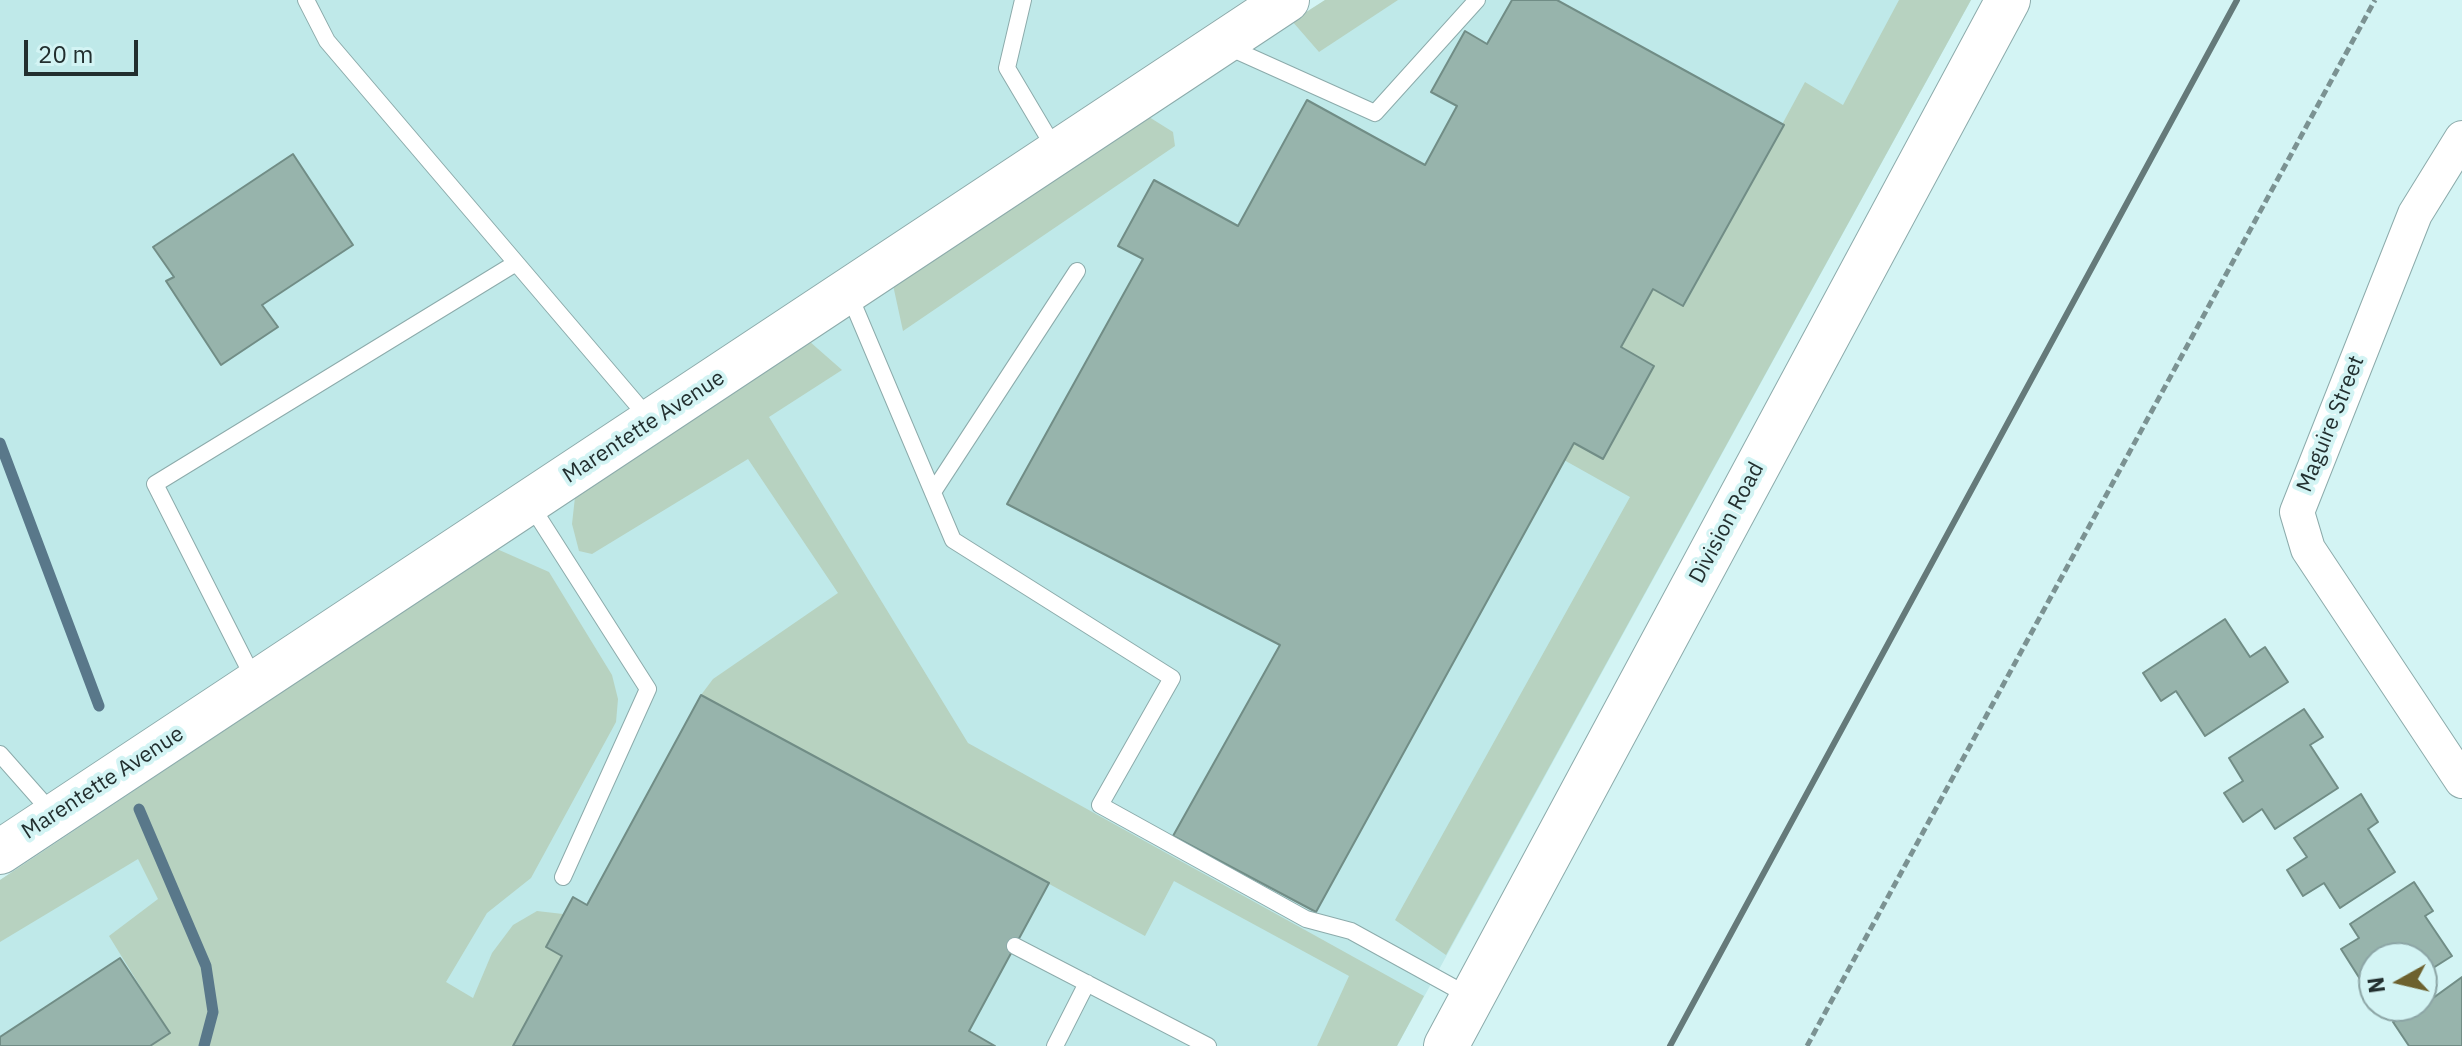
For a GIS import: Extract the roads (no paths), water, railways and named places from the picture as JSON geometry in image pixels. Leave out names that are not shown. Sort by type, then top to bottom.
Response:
[{"type":"street","name":"Marentette Avenue","points":[[0,852],[1287,0]]},
{"type":"street","name":"Division Road","points":[[1446,1046],[2008,0]]},
{"type":"street","name":"Maguire Street","points":[[2462,138],[2415,214],[2297,512],[2308,549],[2462,781]]},
{"type":"lane","points":[[306,0],[327,41],[652,422]]},
{"type":"lane","points":[[1023,0],[1007,68],[1058,154]]},
{"type":"lane","points":[[1221,44],[1375,113],[1477,0]]},
{"type":"lane","points":[[256,682],[155,484],[516,263]]},
{"type":"lane","points":[[933,492],[1077,271]]},
{"type":"lane","points":[[849,292],[953,540],[1172,678],[1100,805],[1306,919],[1351,931],[1472,998]]},
{"type":"lane","points":[[529,503],[648,689],[563,877]]},
{"type":"lane","points":[[0,754],[54,816]]},
{"type":"lane","points":[[1015,946],[1208,1046]]},
{"type":"lane","points":[[1055,1046],[1087,983]]},
{"type":"waterway","points":[[0,443],[99,706]]},
{"type":"waterway","points":[[139,809],[206,966],[213,1012],[204,1046]]},
{"type":"railway","points":[[1670,1046],[2237,0]]}]
